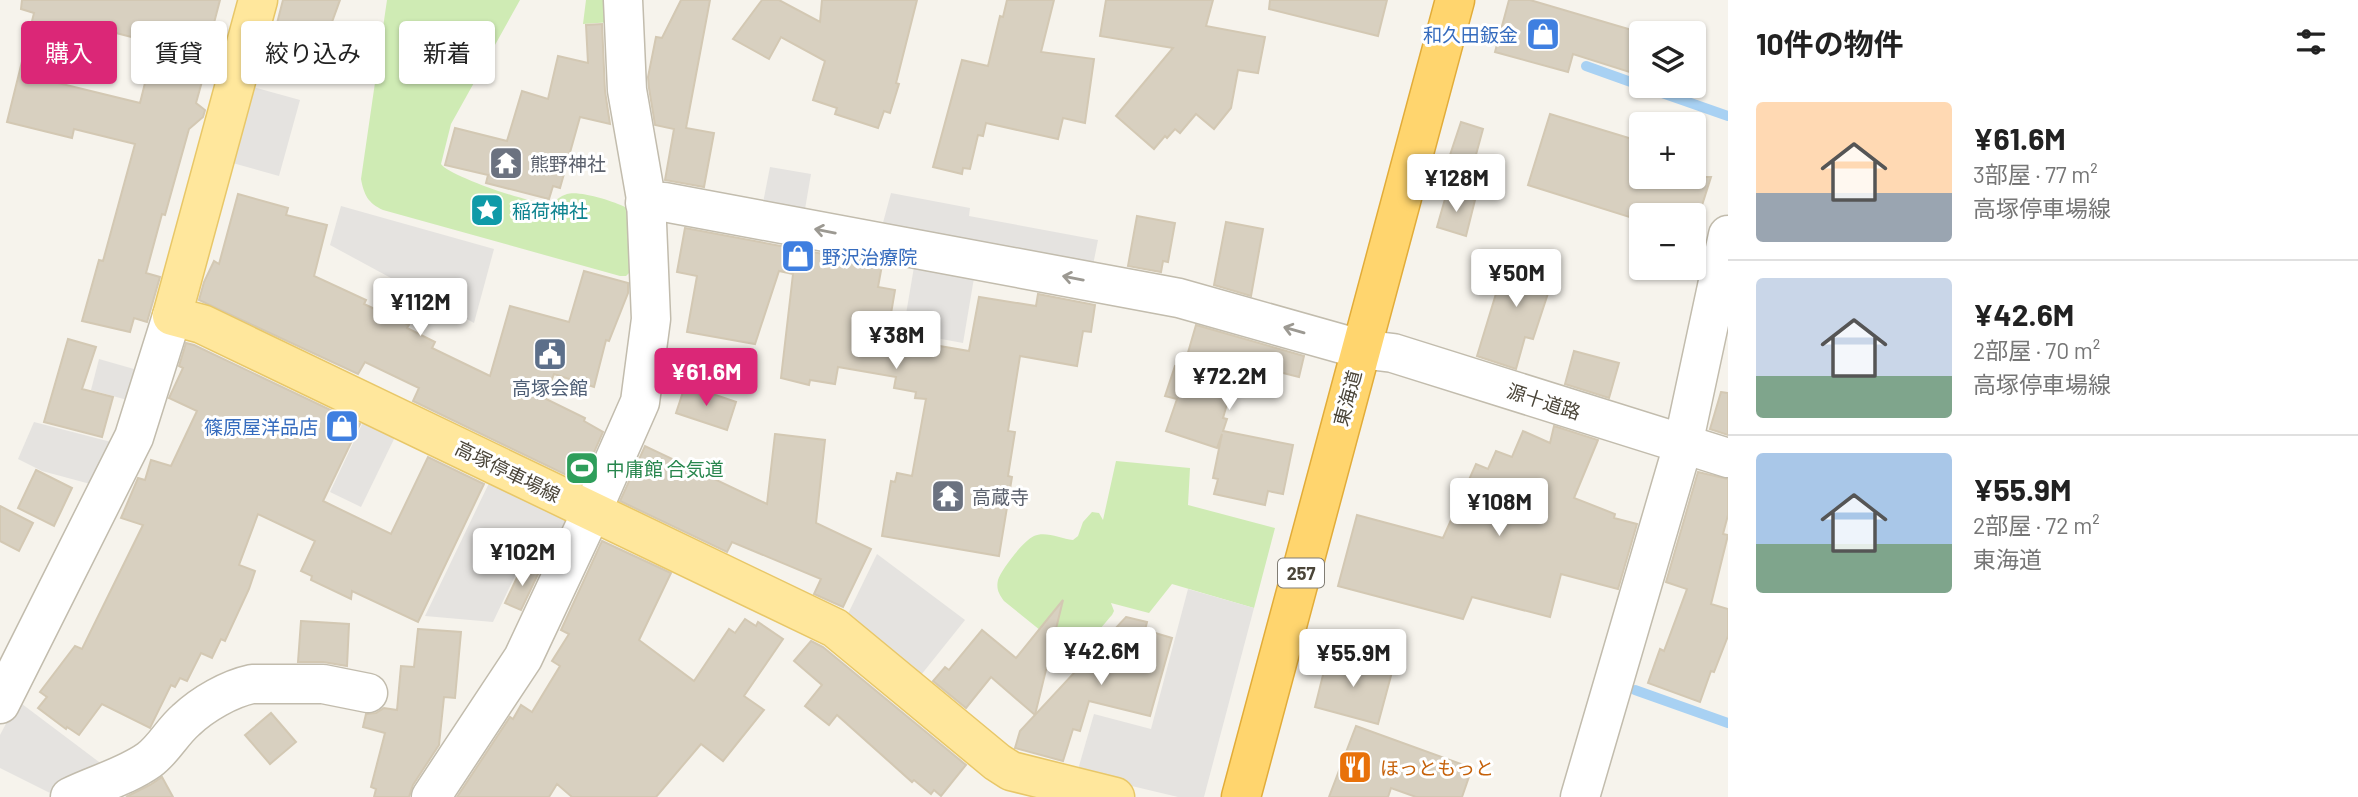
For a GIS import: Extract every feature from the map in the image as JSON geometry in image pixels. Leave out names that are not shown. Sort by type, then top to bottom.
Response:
[{"type":"highway","name":"東海道","points":[[1241,797],[1455,0]]},
{"type":"main road","points":[[173,316],[258,0]]},
{"type":"main road","name":"高塚停車場線","points":[[173,316],[202,324],[835,628],[997,762],[1045,789],[1115,797]]},
{"type":"street","points":[[431,797],[523,658],[633,420],[643,383],[651,319],[645,203],[627,90],[623,0]]},
{"type":"street","name":"源十道路","points":[[645,203],[664,202],[1179,298],[1360,349],[1393,353],[1728,458]]},
{"type":"street","points":[[1580,797],[1683,445],[1728,235]]},
{"type":"street","points":[[0,704],[134,436],[173,316]]},
{"type":"street","points":[[82,794],[137,768],[166,744],[185,720],[233,689],[252,684],[323,684],[368,693]]},
{"type":"green space","points":[[387,0],[520,0],[495,45],[495,21],[399,21],[399,84],[473,84],[451,124],[441,164],[447,169],[474,182],[538,202],[547,203],[572,193],[605,199],[625,207],[630,212],[632,270],[626,276],[383,210],[370,201],[361,179],[375,84],[385,84],[384,21]]},
{"type":"green space","points":[[586,0],[611,0],[612,22],[583,24]]},
{"type":"green space","points":[[1116,461],[1190,468],[1188,505],[1275,528],[1254,608],[1172,584],[1149,613],[1111,603],[1114,611],[1096,634],[1083,645],[1069,649],[1061,647],[1004,601],[998,591],[998,580],[1003,569],[1025,543],[1034,536],[1043,534],[1073,540],[1092,512],[1099,513],[1103,520]]},
{"type":"shaded area","points":[[249,86],[300,100],[279,176],[229,162]]},
{"type":"shaded area","points":[[770,167],[811,174],[804,215],[762,208]]},
{"type":"shaded area","points":[[891,193],[970,208],[969,216],[1098,240],[1092,270],[881,230]]},
{"type":"shaded area","points":[[341,206],[494,249],[474,323],[330,245]]},
{"type":"shaded area","points":[[915,261],[975,272],[963,343],[903,332]]},
{"type":"shaded area","points":[[99,359],[141,371],[131,401],[91,390]]},
{"type":"shaded area","points":[[364,420],[396,435],[361,507],[330,492]]},
{"type":"shaded area","points":[[34,422],[115,443],[94,485],[42,471],[18,459]]},
{"type":"shaded area","points":[[490,481],[574,521],[551,570],[524,557],[493,622],[425,616]]},
{"type":"shaded area","points":[[877,554],[965,620],[917,680],[845,620]]},
{"type":"shaded area","points":[[1188,589],[1254,608],[1204,797],[1178,797],[1077,773],[1094,714],[1151,729]]},
{"type":"shaded area","points":[[18,701],[111,771],[56,796],[0,768],[0,735]]},
{"type":"building","points":[[22,0],[220,0],[215,21],[131,21],[131,37],[117,33],[117,21],[32,21],[34,13],[21,9]]},
{"type":"building","points":[[283,0],[340,0],[332,21],[278,21]]},
{"type":"building","points":[[681,0],[710,0],[686,128],[714,133],[704,187],[665,180],[674,129],[655,125],[649,88],[648,77],[656,37],[662,38]]},
{"type":"building","points":[[762,0],[779,0],[820,22],[822,0],[917,0],[896,83],[899,84],[890,113],[884,111],[878,128],[835,114],[837,108],[813,100],[825,61],[781,37],[769,59],[733,39]]},
{"type":"building","points":[[1007,0],[1054,0],[1041,52],[1094,59],[1085,123],[1063,118],[1058,139],[986,123],[983,136],[978,135],[970,169],[963,168],[962,174],[933,167],[962,60],[988,66],[1000,16],[1003,17]]},
{"type":"building","points":[[1106,0],[1213,0],[1206,26],[1265,37],[1258,73],[1238,70],[1231,108],[1214,129],[1196,114],[1180,133],[1175,129],[1154,149],[1116,116],[1173,48],[1100,36]]},
{"type":"building","points":[[1270,0],[1387,0],[1378,36],[1269,9]]},
{"type":"building","name":"和久田鈑金","points":[[1509,0],[1530,0],[1629,29],[1629,72],[1573,54],[1568,72],[1495,52]]},
{"type":"building","points":[[602,24],[605,91],[610,124],[580,117],[560,188],[553,186],[549,199],[486,183],[488,175],[445,165],[455,128],[507,141],[522,91],[548,99],[558,56],[588,63],[586,25]]},
{"type":"building","points":[[21,65],[21,84],[62,84],[140,103],[145,84],[201,84],[196,103],[205,110],[203,117],[189,129],[146,273],[160,277],[147,322],[134,318],[130,332],[82,321],[99,260],[103,261],[135,144],[74,129],[72,138],[7,122]]},
{"type":"building","points":[[1550,114],[1629,138],[1629,189],[1706,189],[1706,177],[1711,177],[1703,203],[1629,203],[1629,217],[1528,185]]},
{"type":"building","points":[[1461,122],[1483,129],[1474,162],[1450,155]]},
{"type":"building","points":[[1447,192],[1475,200],[1466,236],[1437,227]]},
{"type":"building","points":[[238,194],[288,208],[286,215],[327,225],[314,276],[366,300],[364,304],[409,325],[407,328],[435,342],[432,348],[490,376],[510,306],[569,322],[584,271],[628,283],[628,293],[609,341],[606,340],[594,387],[554,374],[544,398],[585,418],[584,421],[603,432],[581,482],[413,401],[419,388],[365,362],[358,374],[199,300],[214,261],[219,264]]},
{"type":"building","points":[[1137,216],[1175,223],[1168,262],[1163,261],[1161,272],[1128,266]]},
{"type":"building","points":[[1226,222],[1263,229],[1251,296],[1214,285]]},
{"type":"building","points":[[685,228],[882,265],[878,287],[895,290],[887,337],[969,351],[979,297],[1036,306],[1038,294],[1095,305],[1091,332],[1083,331],[1077,366],[1020,356],[1008,431],[1015,432],[1008,476],[1012,477],[999,556],[882,536],[891,481],[895,482],[897,473],[912,476],[926,399],[915,398],[916,392],[894,388],[896,377],[838,367],[835,384],[810,380],[809,385],[781,378],[793,274],[779,271],[755,344],[687,332],[697,276],[677,272]]},
{"type":"building","points":[[1509,251],[1557,266],[1533,339],[1525,337],[1516,369],[1477,356]]},
{"type":"building","points":[[1196,325],[1304,356],[1299,377],[1239,362],[1223,418],[1227,419],[1223,431],[1293,445],[1283,494],[1268,491],[1265,505],[1214,494],[1218,479],[1213,478],[1222,434],[1217,448],[1166,431],[1177,399],[1165,396],[1175,366],[1179,367],[1182,355],[1187,356]]},
{"type":"building","points":[[68,339],[96,347],[82,389],[113,397],[102,437],[44,422]]},
{"type":"building","points":[[186,343],[360,424],[323,501],[391,534],[428,457],[484,484],[418,622],[352,591],[351,599],[311,580],[312,576],[301,571],[315,541],[258,514],[239,565],[255,571],[225,641],[221,639],[212,658],[201,653],[187,681],[180,678],[175,687],[171,685],[150,728],[102,704],[79,735],[67,727],[66,729],[38,708],[47,697],[40,692],[75,646],[82,649],[143,525],[121,518],[138,478],[145,480],[151,460],[171,466],[197,411],[169,398],[183,368],[179,366]]},
{"type":"building","points":[[1574,351],[1619,363],[1609,398],[1565,384]]},
{"type":"building","points":[[692,387],[736,402],[727,430],[676,413],[683,392]]},
{"type":"building","points":[[1721,392],[1728,393],[1728,435],[1710,429]]},
{"type":"building","points":[[1554,426],[1598,440],[1574,498],[1615,514],[1614,518],[1637,524],[1618,589],[1561,574],[1550,617],[1472,597],[1463,619],[1338,586],[1357,515],[1443,538],[1476,464],[1488,469],[1496,451],[1512,457],[1523,431],[1550,443]]},
{"type":"building","points":[[775,434],[825,440],[816,523],[871,549],[843,607],[814,594],[821,579],[732,542],[727,552],[620,501],[645,446],[767,504]]},
{"type":"building","points":[[36,470],[72,488],[54,526],[18,508]]},
{"type":"building","points":[[1698,472],[1728,479],[1728,515],[1723,534],[1728,535],[1711,604],[1728,609],[1728,636],[1700,702],[1648,683],[1660,649],[1664,651],[1687,589],[1666,582]]},
{"type":"building","points":[[0,506],[33,523],[19,551],[0,541]]},
{"type":"building","points":[[602,541],[671,573],[639,640],[694,681],[729,629],[735,633],[745,619],[756,626],[758,622],[783,639],[744,696],[764,710],[723,761],[701,744],[656,797],[572,797],[557,784],[549,797],[457,797],[510,717],[513,719],[521,705],[532,712],[560,666],[552,661],[569,634],[561,630]]},
{"type":"building","points":[[536,565],[541,568],[521,610],[505,603],[521,569],[531,574]]},
{"type":"building","points":[[1063,600],[1035,715],[991,677],[966,708],[933,681],[945,667],[949,670],[982,630],[1016,658]]},
{"type":"building","points":[[1126,617],[1147,622],[1145,630],[1172,638],[1150,716],[1089,701],[1080,731],[1073,729],[1063,761],[1015,748],[1020,731]]},
{"type":"building","points":[[301,621],[349,624],[347,666],[298,662]]},
{"type":"building","points":[[418,629],[461,632],[455,698],[444,697],[439,745],[413,785],[409,797],[374,797],[376,789],[371,787],[385,733],[363,727],[366,714],[376,713],[384,708],[397,710],[401,666],[414,667]]},
{"type":"building","points":[[811,641],[823,647],[966,765],[941,796],[934,790],[931,794],[914,780],[912,782],[837,715],[829,725],[805,706],[822,685],[794,661]]},
{"type":"building","points":[[1328,655],[1392,672],[1378,724],[1315,707]]},
{"type":"building","points":[[271,713],[296,742],[270,764],[245,735]]},
{"type":"building","points":[[1356,726],[1472,768],[1462,797],[1416,797],[1391,788],[1388,797],[1329,797]]},
{"type":"building","points":[[162,777],[173,797],[126,797],[150,785]]},
{"type":"waterway","points":[[1586,66],[1629,81]]},
{"type":"waterway","points":[[1676,98],[1728,116]]},
{"type":"waterway","points":[[1635,690],[1728,723]]},
{"type":"place","name":"和久田鈑金","points":[[1543,34]]},
{"type":"place","name":"熊野神社","points":[[506,163]]},
{"type":"place","name":"稲荷神社","points":[[487,210]]},
{"type":"place","name":"野沢治療院","points":[[798,256]]},
{"type":"place","name":"高塚会館","points":[[550,354]]},
{"type":"place","name":"篠原屋洋品店","points":[[342,426]]},
{"type":"place","name":"中庸館 合気道","points":[[582,468]]},
{"type":"place","name":"高蔵寺","points":[[948,496]]},
{"type":"place","name":"ほっともっと","points":[[1355,767]]}]
